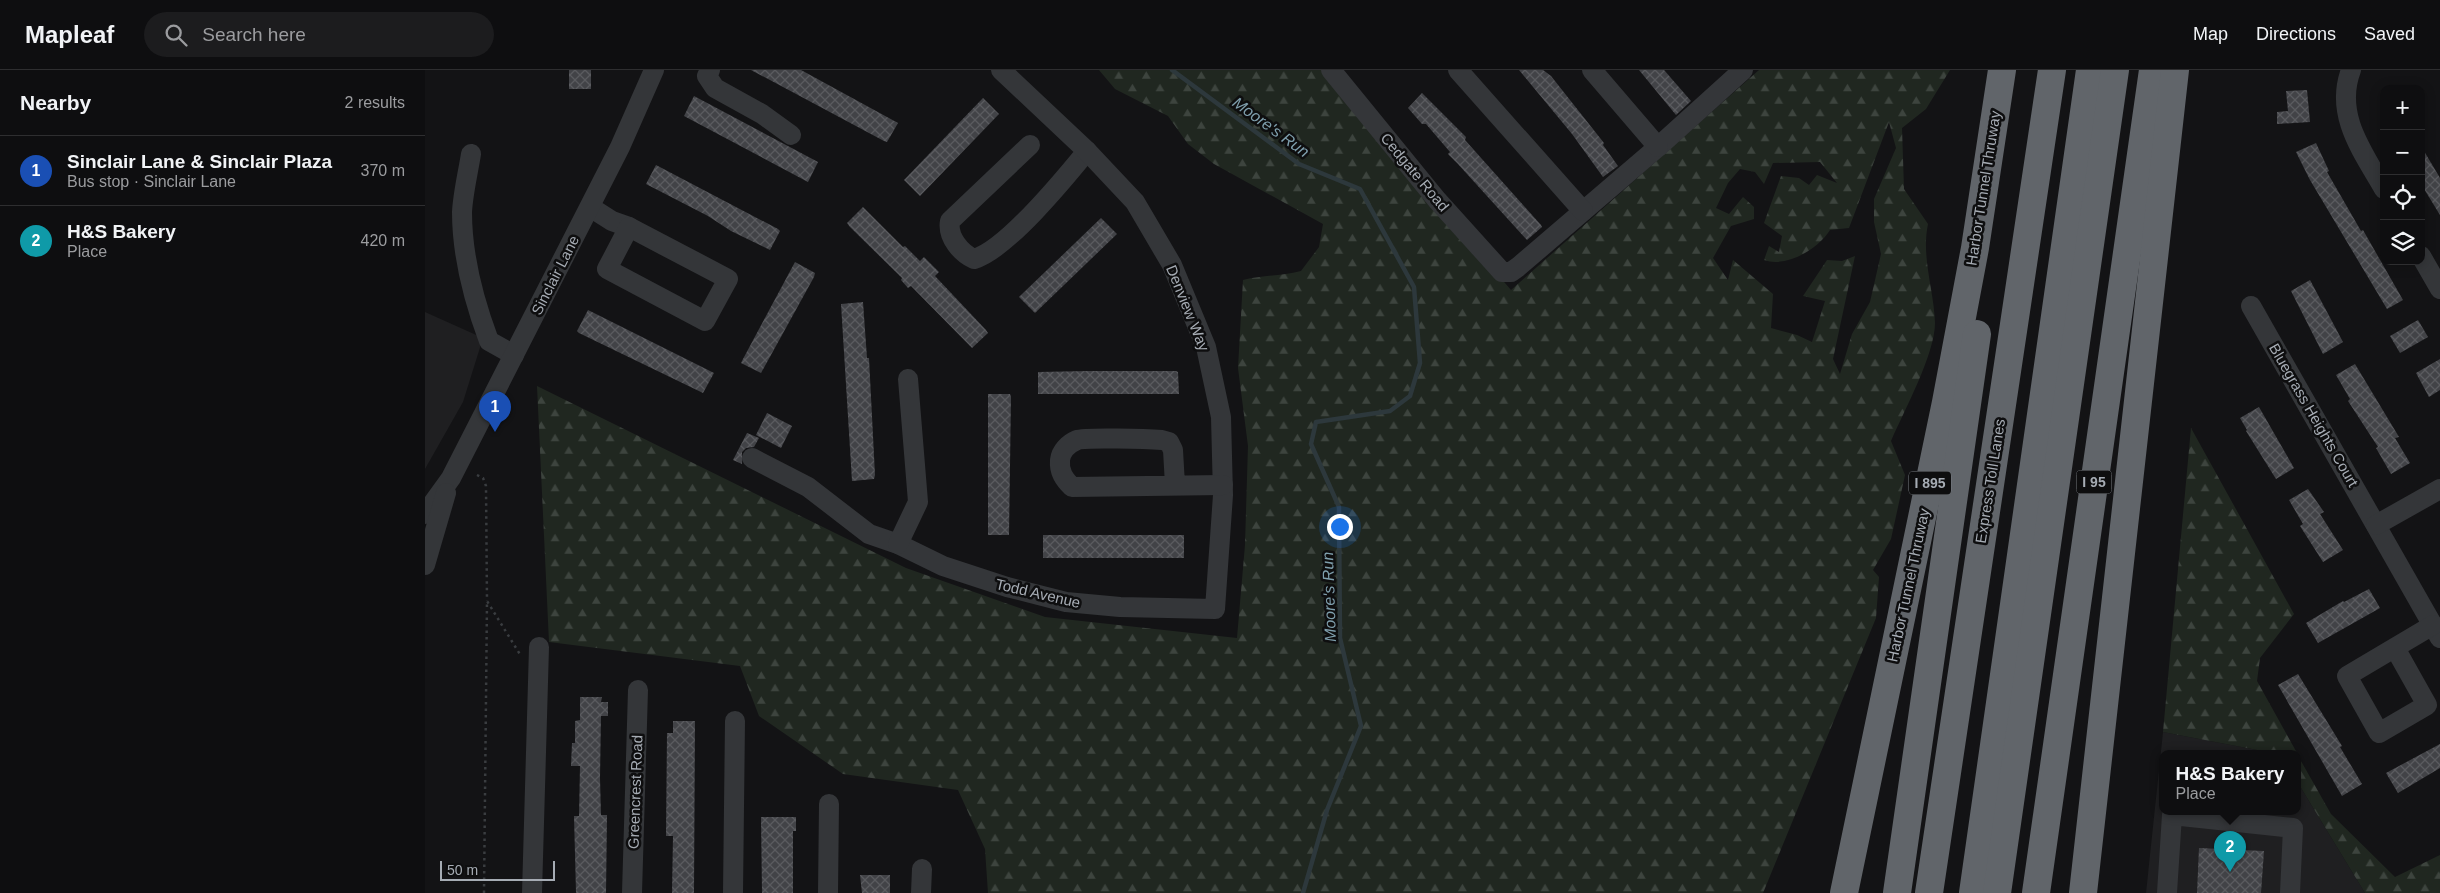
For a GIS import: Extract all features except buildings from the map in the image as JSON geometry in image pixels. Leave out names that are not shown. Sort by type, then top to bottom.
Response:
[{"type":"highway","name":"Harbor Tunnel Thruway","points":[[1844,893],[1948,393],[1975,248],[2002,70]]},
{"type":"highway","points":[[1897,893],[1961,438],[2017,70]]},
{"type":"highway","name":"Express Toll Lanes","points":[[1929,893],[2051,70]]},
{"type":"highway","name":"Express Toll Lanes","points":[[1957,893],[2075,70]]},
{"type":"highway","points":[[1973,893],[2091,70]]},
{"type":"highway","points":[[1997,893],[2115,70]]},
{"type":"highway","name":"I 95","points":[[2036,893],[2153,70]]},
{"type":"highway","points":[[2083,893],[2175,70]]},
{"type":"street","name":"Sinclair Lane","points":[[425,514],[451,478],[590,208],[620,147],[654,70]]},
{"type":"street","points":[[710,70],[707,76],[715,88],[762,114],[791,135]]},
{"type":"street","name":"Denview Way","points":[[1001,70],[1087,152],[1135,202],[1172,265],[1206,347],[1221,417],[1223,485],[1215,609]]},
{"type":"street","name":"Cedgate Road","points":[[1331,70],[1425,184],[1502,272],[1511,272],[1518,267],[1583,211]]},
{"type":"street","points":[[1458,70],[1583,211],[1658,148],[1737,72]]},
{"type":"street","points":[[1592,70],[1658,148]]},
{"type":"street","points":[[2351,70],[2346,92],[2346,112],[2351,132],[2380,182]]},
{"type":"street","points":[[1029,145],[956,213],[949,229],[955,242],[966,256],[974,259],[992,251],[1051,196],[1087,152]]},
{"type":"street","points":[[471,154],[462,210],[464,244],[479,313],[489,341],[514,355]]},
{"type":"street","points":[[590,208],[612,221],[629,227],[728,279],[705,322],[607,269],[629,227]]},
{"type":"street","points":[[2425,263],[2440,289]]},
{"type":"street","name":"Bluegrass Heights Court","points":[[2251,306],[2436,632]]},
{"type":"street","points":[[898,544],[913,518],[918,502],[908,379]]},
{"type":"street","points":[[1175,485],[1173,450],[1169,442],[1162,440],[1078,440],[1064,449],[1060,457],[1060,468],[1064,479],[1072,487],[1223,485]]},
{"type":"street","name":"Todd Avenue","points":[[752,458],[823,498],[869,534],[898,544],[943,566],[1007,587],[1066,602],[1120,607],[1215,609]]},
{"type":"street","name":"Sinclair Lane","points":[[425,565],[451,478]]},
{"type":"street","points":[[2376,525],[2440,489]]},
{"type":"street","points":[[2395,648],[2436,632]]},
{"type":"street","points":[[532,893],[539,647]]},
{"type":"street","name":"Greencrest Road","points":[[632,893],[638,690]]},
{"type":"street","points":[[733,893],[735,721]]},
{"type":"street","points":[[828,893],[829,804]]},
{"type":"street","points":[[2167,893],[2172,816],[2293,828],[2290,893]]},
{"type":"street","points":[[921,893],[922,869]]},
{"type":"path","points":[[477,475],[483,478],[486,486],[487,602],[484,893]]},
{"type":"path","points":[[487,602],[525,662],[532,670],[539,671]]},
{"type":"shaded area","points":[[425,312],[483,338],[463,402],[425,469]]},
{"type":"shaded area","points":[[2163,732],[2257,750],[2161,750]]},
{"type":"shaded area","points":[[2159,770],[2159,815],[2301,815],[2301,788],[2365,893],[2146,893]]},
{"type":"green space","points":[[1099,70],[1322,70],[1511,290],[1759,70],[1950,70],[1926,109],[1902,128],[1904,189],[1928,224],[1926,249],[1935,323],[1934,336],[1925,366],[1891,441],[1905,475],[1891,539],[1873,570],[1879,577],[1876,618],[1763,893],[988,893],[985,849],[958,790],[843,774],[759,716],[740,666],[549,642],[537,386],[906,568],[1045,617],[1237,638],[1245,545],[1248,446],[1238,368],[1243,280],[1301,271],[1319,247],[1323,224],[1214,164],[1188,144],[1168,116],[1115,89]],"holes":[[[1889,122],[1896,148],[1874,199],[1874,222],[1881,254],[1870,302],[1852,334],[1840,374],[1833,359],[1855,256],[1842,261],[1827,260],[1803,296],[1825,301],[1812,342],[1797,335],[1771,328],[1773,294],[1733,260],[1728,280],[1713,258],[1731,226],[1754,219],[1754,207],[1743,197],[1729,214],[1716,208],[1728,183],[1740,169],[1755,172],[1764,184],[1773,163],[1820,162],[1837,183],[1817,175],[1809,185],[1799,178],[1781,176],[1764,223],[1782,236],[1779,252],[1769,246],[1764,260],[1773,262],[1792,259],[1818,244],[1830,230],[1849,228]]]},
{"type":"green space","points":[[2191,428],[2294,614],[2260,658],[2257,681],[2295,750],[2257,750],[2163,732]]},
{"type":"green space","points":[[2301,761],[2331,814],[2395,877],[2440,855],[2440,893],[2365,893],[2301,788]]},
{"type":"waterway","name":"Moore's Run","points":[[1172,70],[1299,164],[1360,189],[1414,287],[1420,363],[1410,396],[1390,411],[1316,422],[1311,444],[1339,507],[1340,638],[1361,726],[1327,810],[1303,893]]},
{"type":"place","name":"Sinclair Lane & Sinclair Plaza","points":[[495,432]]},
{"type":"place","name":"H&S Bakery","points":[[2230,872]]}]
